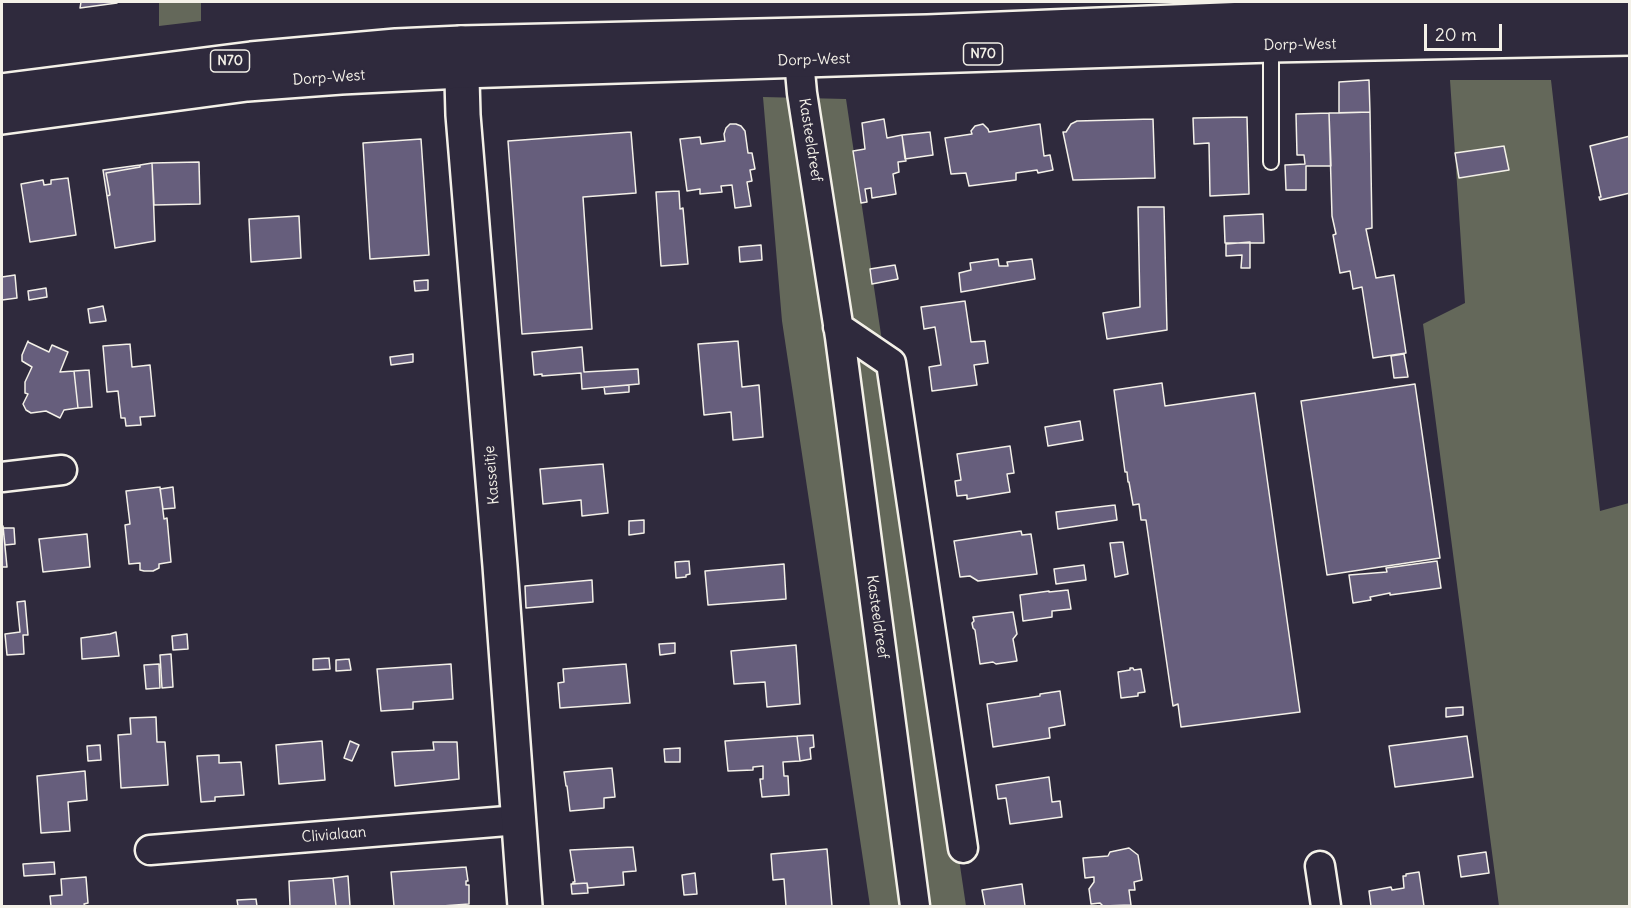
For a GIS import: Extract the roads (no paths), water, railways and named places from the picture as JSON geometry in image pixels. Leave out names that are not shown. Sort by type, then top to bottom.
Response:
[{"type":"main road","name":"Dorp-West","points":[[2,91],[251,58],[396,46],[461,57],[799,60],[1629,10]]},
{"type":"main road","name":"Dorp-West","points":[[2,117],[247,84],[341,77],[461,57],[927,32],[1271,32],[1629,38]]},
{"type":"main road","name":"Kasseitje","points":[[461,57],[463,115],[525,906]]},
{"type":"street","name":"Kasteeldreef","points":[[799,60],[802,93],[838,327],[915,906]]},
{"type":"street","points":[[838,327],[891,363],[963,848]]},
{"type":"street","points":[[2,477],[62,470]]},
{"type":"street","name":"Clivialaan","points":[[150,850],[519,820]]},
{"type":"street","points":[[1320,866],[1326,906]]},
{"type":"lane","points":[[1271,32],[1271,162]]}]
